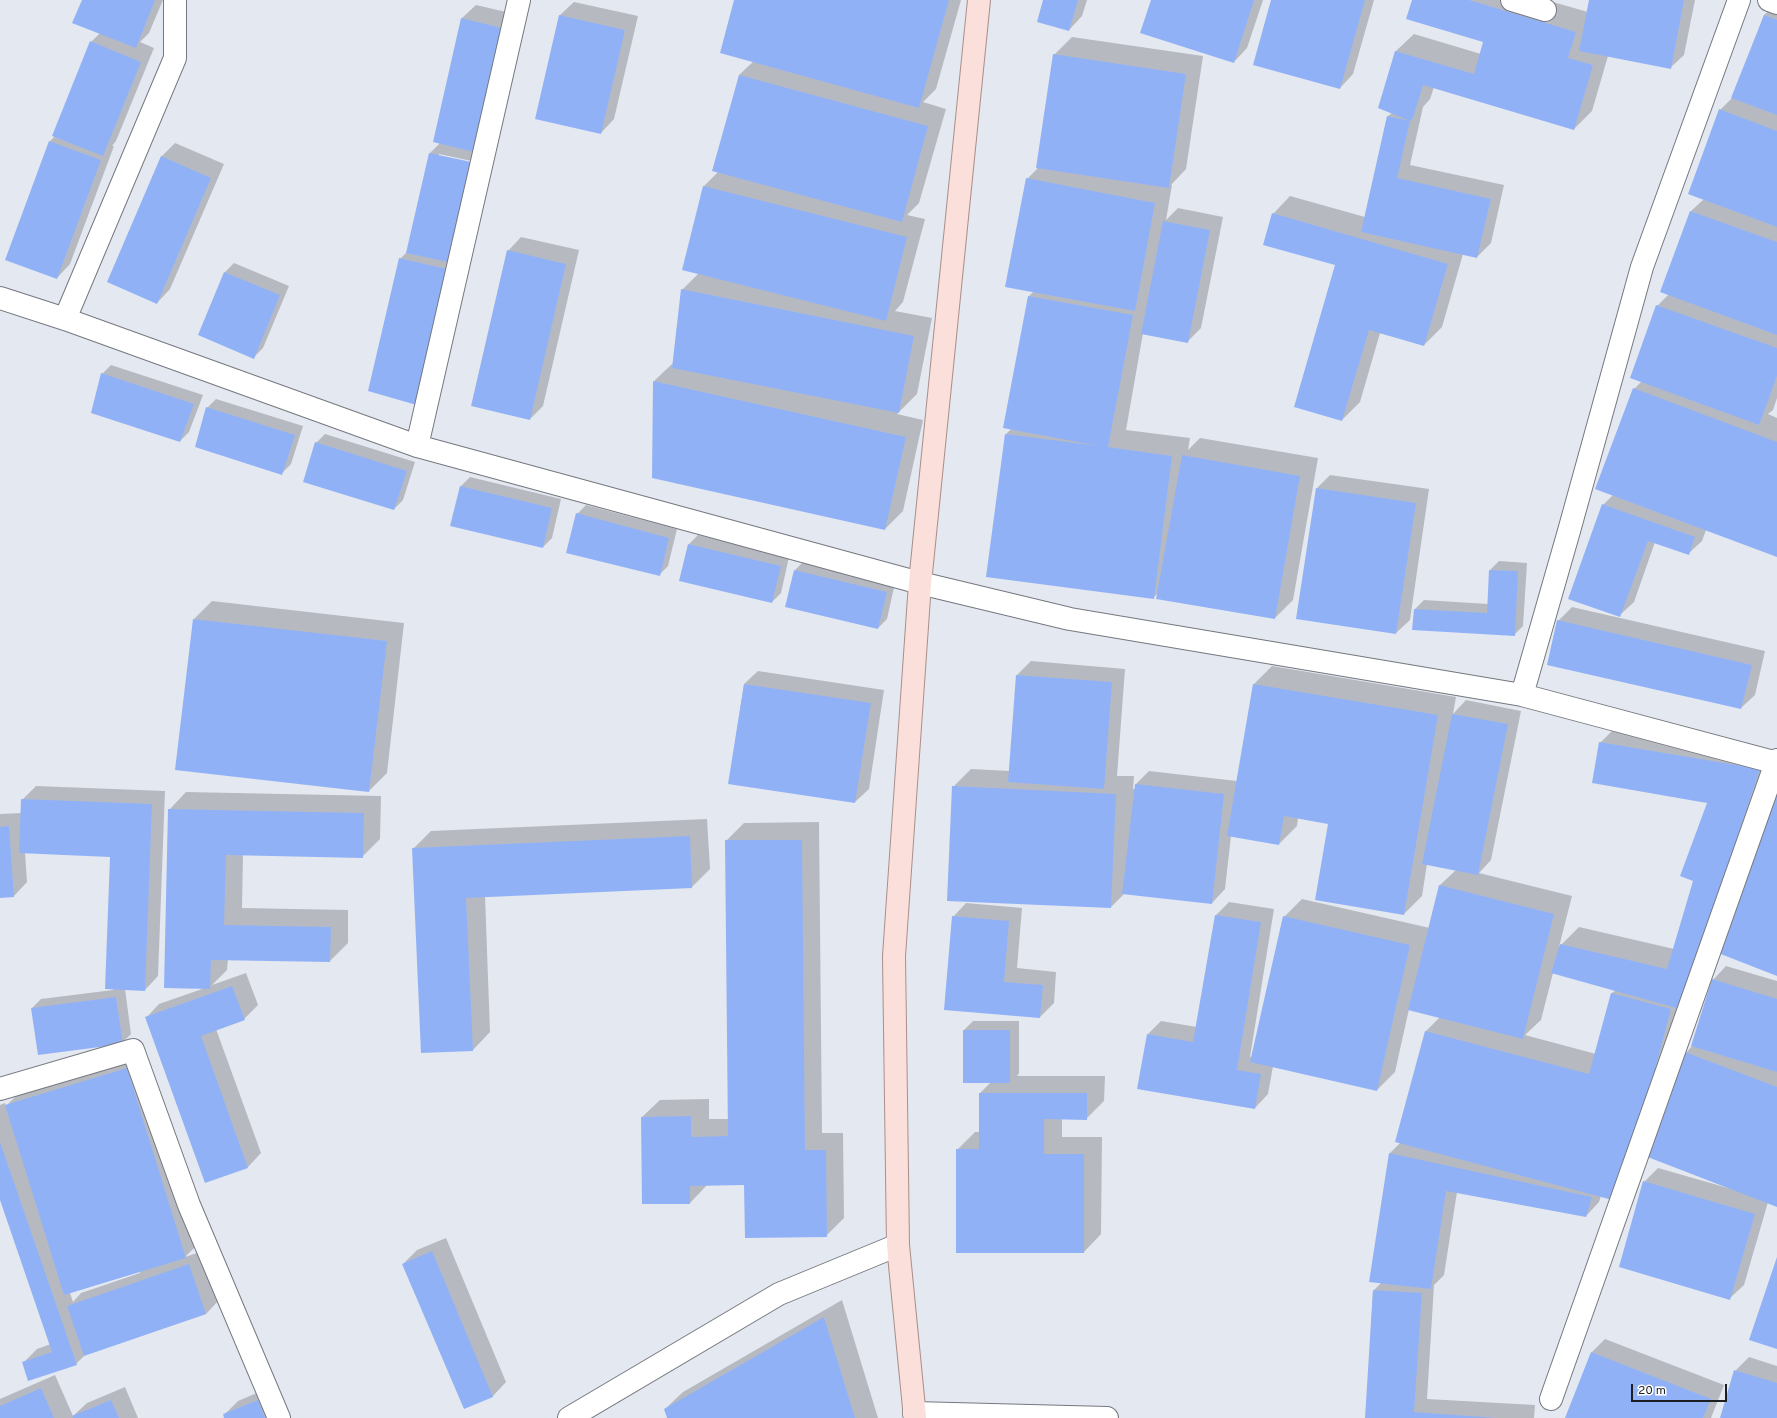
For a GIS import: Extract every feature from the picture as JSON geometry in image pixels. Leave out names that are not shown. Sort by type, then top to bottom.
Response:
[{"type":"main road","points":[[914,1416],[898,1245],[894,956],[920,583],[979,0]]},
{"type":"street","points":[[65,319],[175,58],[175,0]]},
{"type":"street","points":[[417,446],[519,0]]},
{"type":"street","points":[[1512,0],[1545,10]]},
{"type":"street","points":[[1522,695],[1642,268],[1739,0]]},
{"type":"street","points":[[1769,0],[1777,3]]},
{"type":"street","points":[[0,298],[65,319],[417,446],[920,583],[1070,619],[1522,695],[1777,762],[1551,1399]]},
{"type":"street","points":[[0,1089],[133,1050],[189,1205],[279,1418]]},
{"type":"street","points":[[569,1418],[779,1294],[898,1245]]},
{"type":"street","points":[[914,1416],[1107,1418]]},
{"type":"building","points":[[82,0],[155,0],[136,48],[72,23]]},
{"type":"building","points":[[734,0],[949,0],[919,108],[720,53]]},
{"type":"building","points":[[1043,0],[1078,0],[1069,31],[1037,22]]},
{"type":"building","points":[[1151,0],[1254,0],[1234,63],[1140,33]]},
{"type":"building","points":[[1271,0],[1365,0],[1340,89],[1253,65]]},
{"type":"building","points":[[1412,0],[1469,0],[1576,32],[1568,58],[1593,65],[1574,130],[1423,85],[1413,118],[1410,121],[1378,108],[1395,51],[1474,74],[1483,42],[1406,19]]},
{"type":"building","points":[[1589,0],[1684,0],[1671,69],[1579,51]]},
{"type":"building","points":[[559,15],[625,30],[601,134],[535,119]]},
{"type":"building","points":[[1764,15],[1777,20],[1777,115],[1731,98]]},
{"type":"building","points":[[461,18],[506,29],[478,153],[433,142]]},
{"type":"building","points":[[90,41],[141,62],[103,156],[52,136]]},
{"type":"building","points":[[1053,54],[1186,74],[1169,188],[1036,168]]},
{"type":"building","points":[[739,75],[928,126],[902,222],[712,171]]},
{"type":"building","points":[[1719,109],[1777,131],[1777,227],[1688,194]]},
{"type":"building","points":[[1387,116],[1410,121],[1397,178],[1491,199],[1477,258],[1361,232]]},
{"type":"building","points":[[49,141],[101,160],[57,279],[5,260]]},
{"type":"building","points":[[429,153],[476,163],[453,263],[406,253]]},
{"type":"building","points":[[161,156],[211,178],[157,304],[107,282]]},
{"type":"building","points":[[1026,178],[1155,203],[1135,311],[1005,287]]},
{"type":"building","points":[[703,186],[907,237],[886,321],[682,270]]},
{"type":"building","points":[[1690,211],[1777,242],[1777,335],[1660,292]]},
{"type":"building","points":[[1272,213],[1448,264],[1424,346],[1369,330],[1342,421],[1294,407],[1335,265],[1263,245]]},
{"type":"building","points":[[1163,221],[1210,230],[1188,343],[1141,334]]},
{"type":"building","points":[[507,250],[566,264],[530,420],[471,406]]},
{"type":"building","points":[[399,258],[451,270],[420,406],[368,391]]},
{"type":"building","points":[[224,272],[280,295],[254,359],[198,335]]},
{"type":"building","points":[[681,289],[914,336],[899,413],[672,368]]},
{"type":"building","points":[[1028,296],[1133,315],[1108,447],[1172,456],[1154,599],[986,577],[1005,434],[1099,446],[1003,428]]},
{"type":"building","points":[[1656,305],[1777,348],[1777,376],[1759,425],[1630,378]]},
{"type":"building","points":[[101,373],[194,404],[180,442],[91,413]]},
{"type":"building","points":[[653,381],[906,437],[885,530],[652,478]]},
{"type":"building","points":[[1633,388],[1777,442],[1777,557],[1595,489]]},
{"type":"building","points":[[206,407],[295,435],[282,475],[195,447]]},
{"type":"building","points":[[315,442],[407,471],[394,510],[303,482]]},
{"type":"building","points":[[1182,455],[1300,476],[1275,619],[1156,599]]},
{"type":"building","points":[[460,486],[552,508],[543,548],[450,526]]},
{"type":"building","points":[[1316,488],[1416,503],[1396,634],[1296,619]]},
{"type":"building","points":[[1602,504],[1695,537],[1689,555],[1648,541],[1620,617],[1568,599]]},
{"type":"building","points":[[576,513],[669,538],[660,576],[566,553]]},
{"type":"building","points":[[688,544],[781,566],[772,603],[679,581]]},
{"type":"building","points":[[794,570],[887,592],[878,629],[785,607]]},
{"type":"building","points":[[1489,570],[1518,571],[1515,636],[1412,630],[1414,609],[1487,613]]},
{"type":"building","points":[[193,619],[387,641],[369,792],[175,770]]},
{"type":"building","points":[[1557,620],[1752,665],[1741,709],[1547,665]]},
{"type":"building","points":[[1016,675],[1112,682],[1104,789],[1008,782]]},
{"type":"building","points":[[744,684],[871,703],[855,803],[728,784]]},
{"type":"building","points":[[1253,684],[1438,715],[1404,915],[1315,900],[1328,824],[1284,816],[1279,845],[1227,836]]},
{"type":"building","points":[[1452,714],[1508,724],[1478,875],[1422,864]]},
{"type":"building","points":[[1599,742],[1760,769],[1680,1009],[1551,973],[1560,944],[1667,969],[1693,881],[1680,876],[1707,803],[1592,783]]},
{"type":"building","points":[[1135,784],[1224,794],[1212,904],[1122,894]]},
{"type":"building","points":[[952,786],[1116,794],[1111,908],[947,901]]},
{"type":"building","points":[[1777,786],[1777,976],[1713,951]]},
{"type":"building","points":[[21,799],[152,804],[145,991],[105,989],[110,857],[19,853]]},
{"type":"building","points":[[168,809],[364,813],[363,858],[226,855],[224,925],[331,927],[330,962],[211,960],[210,989],[164,988]]},
{"type":"building","points":[[9,826],[14,897],[0,898],[0,827]]},
{"type":"building","points":[[690,836],[692,888],[466,898],[473,1051],[421,1053],[412,848]]},
{"type":"building","points":[[725,840],[802,840],[805,1150],[826,1150],[827,1237],[745,1238],[744,1185],[690,1186],[690,1204],[642,1204],[641,1117],[691,1116],[691,1137],[728,1136]]},
{"type":"building","points":[[1439,885],[1554,914],[1523,1039],[1408,1010]]},
{"type":"building","points":[[1215,915],[1261,922],[1237,1070],[1261,1074],[1255,1109],[1137,1089],[1147,1034],[1193,1042]]},
{"type":"building","points":[[952,916],[1009,921],[1004,982],[1043,985],[1040,1018],[944,1010]]},
{"type":"building","points":[[1283,916],[1410,945],[1377,1091],[1250,1062]]},
{"type":"building","points":[[1712,979],[1777,999],[1777,1072],[1691,1046]]},
{"type":"building","points":[[232,986],[245,1020],[201,1036],[248,1168],[205,1183],[145,1017]]},
{"type":"building","points":[[1611,993],[1671,1009],[1620,1202],[1395,1142],[1425,1031],[1589,1074]]},
{"type":"building","points":[[116,997],[123,1044],[38,1055],[31,1008]]},
{"type":"building","points":[[963,1030],[1010,1030],[1010,1083],[963,1083]]},
{"type":"building","points":[[1685,1052],[1777,1087],[1777,1207],[1645,1156]]},
{"type":"building","points":[[127,1068],[186,1258],[64,1295],[5,1105]]},
{"type":"building","points":[[979,1093],[1087,1093],[1087,1120],[1044,1119],[1044,1154],[1084,1154],[1084,1253],[956,1253],[956,1149],[979,1149]]},
{"type":"building","points":[[0,1142],[77,1365],[28,1381],[22,1362],[52,1352],[0,1200]]},
{"type":"building","points":[[1389,1153],[1592,1197],[1586,1217],[1446,1191],[1431,1289],[1369,1282]]},
{"type":"building","points":[[1643,1181],[1755,1214],[1730,1300],[1619,1267]]},
{"type":"building","points":[[432,1251],[493,1397],[464,1409],[402,1264]]},
{"type":"building","points":[[1777,1257],[1777,1349],[1749,1340]]},
{"type":"building","points":[[189,1264],[206,1314],[84,1356],[67,1306]]},
{"type":"building","points":[[1373,1290],[1422,1293],[1414,1412],[1498,1418],[1365,1418]]},
{"type":"building","points":[[824,1317],[855,1418],[667,1418],[664,1409]]},
{"type":"building","points":[[1591,1352],[1711,1399],[1703,1418],[1565,1418]]},
{"type":"building","points":[[1734,1370],[1777,1383],[1777,1418],[1720,1418]]},
{"type":"building","points":[[41,1388],[54,1418],[0,1418],[0,1406]]},
{"type":"building","points":[[111,1400],[119,1418],[73,1418],[72,1416]]},
{"type":"building","points":[[258,1400],[265,1418],[224,1418],[223,1414]]}]
